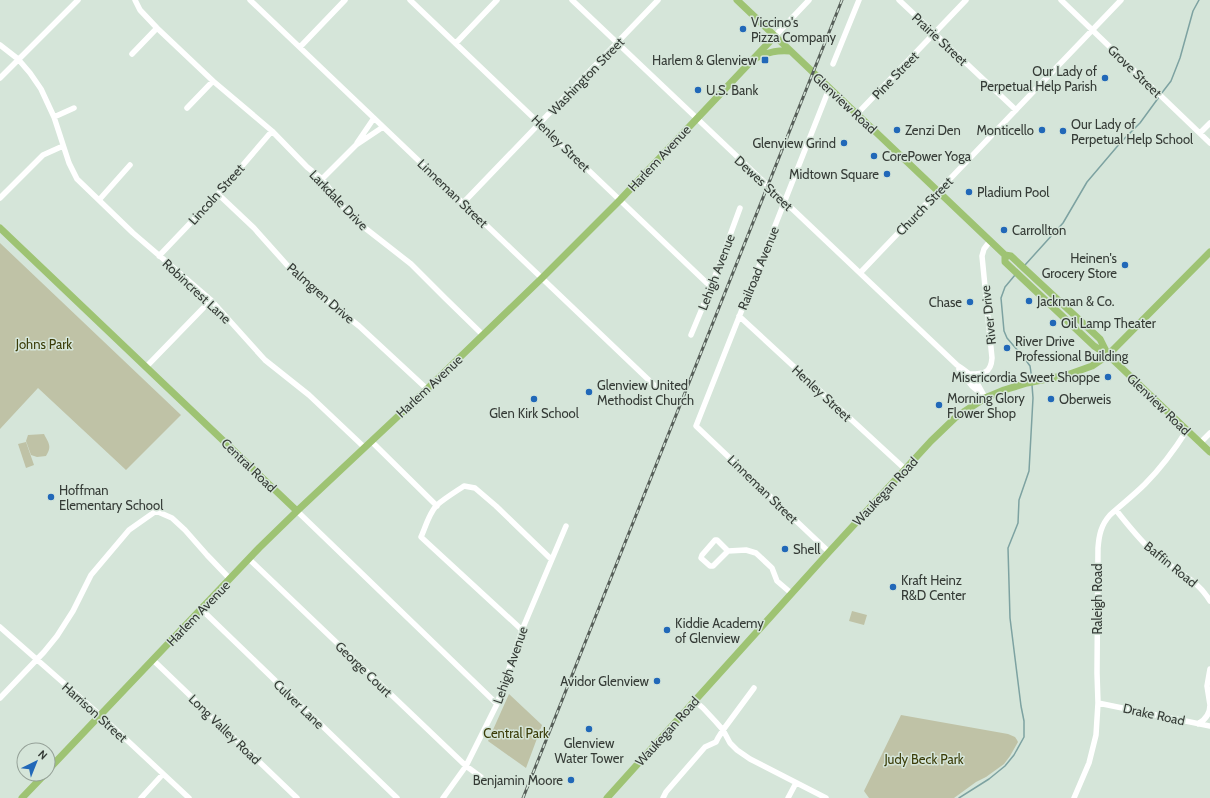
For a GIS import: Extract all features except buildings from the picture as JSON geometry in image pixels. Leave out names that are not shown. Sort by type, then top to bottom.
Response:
[{"type":"main road","name":"Glenview Road","points":[[737,0],[990,241],[1005,255],[1011,256],[1017,261],[1100,339],[1108,355]]},
{"type":"main road","name":"Harlem Avenue","points":[[56,762],[248,559],[542,278],[620,200],[775,36]]},
{"type":"main road","points":[[751,61],[773,51],[790,51]]},
{"type":"main road","name":"Central Road","points":[[0,228],[297,511]]},
{"type":"main road","name":"Waukegan Road","points":[[607,798],[791,593],[931,441],[956,417],[985,398],[1004,390],[1039,380],[1067,375],[1092,366],[1108,355],[1210,252]]},
{"type":"main road","name":"Glenview Road","points":[[1005,255],[1005,262],[1011,268],[1094,346],[1108,355],[1210,452]]},
{"type":"main road","points":[[22,798],[37,782]]},
{"type":"street","points":[[0,78],[78,0]]},
{"type":"street","name":"Larkdale Drive","points":[[135,0],[140,10],[157,28],[213,81],[272,131],[307,167],[322,179],[344,208],[360,223],[411,264],[483,334]]},
{"type":"street","name":"Linneman Street","points":[[250,0],[655,386]]},
{"type":"street","points":[[300,47],[345,0]]},
{"type":"street","name":"Henley Street","points":[[410,0],[711,287]]},
{"type":"street","points":[[456,43],[497,0]]},
{"type":"street","name":"Dewes Street","points":[[572,0],[957,365],[970,374],[979,385],[985,398]]},
{"type":"street","name":"Washington Street","points":[[464,203],[658,0]]},
{"type":"street","name":"Harlem Avenue","points":[[775,36],[809,0]]},
{"type":"street","points":[[834,64],[859,0]]},
{"type":"street","name":"Prairie Street","points":[[899,0],[1016,110]]},
{"type":"street","name":"Pine Street","points":[[857,114],[966,0]]},
{"type":"street","name":"Grove Street","points":[[1061,0],[1210,142]]},
{"type":"street","name":"Church Street","points":[[860,273],[1121,0]]},
{"type":"street","points":[[132,54],[157,28]]},
{"type":"street","name":"Robincrest Lane","points":[[0,45],[18,59],[30,72],[42,89],[54,118],[69,163],[77,179],[159,256],[211,300],[265,360],[309,395],[364,448]]},
{"type":"street","points":[[187,108],[213,81]]},
{"type":"street","name":"Railroad Avenue","points":[[696,426],[827,94],[831,90]]},
{"type":"street","points":[[54,118],[74,108]]},
{"type":"street","points":[[356,145],[374,118]]},
{"type":"street","points":[[1200,133],[1210,123]]},
{"type":"street","points":[[322,179],[356,145],[383,126]]},
{"type":"street","name":"Lincoln Street","points":[[159,256],[218,194],[272,131]]},
{"type":"street","points":[[0,198],[43,155],[63,146]]},
{"type":"street","points":[[99,200],[130,165]]},
{"type":"street","name":"Palmgren Drive","points":[[218,194],[320,295],[359,326],[427,389]]},
{"type":"street","name":"Lehigh Avenue","points":[[691,335],[711,287],[740,208]]},
{"type":"street","name":"River Drive","points":[[970,374],[981,374],[986,372],[991,366],[992,358],[982,256],[984,249],[990,241]]},
{"type":"street","points":[[146,367],[211,300]]},
{"type":"street","name":"Henley Street","points":[[739,316],[905,469]]},
{"type":"street","name":"Dewes Street","points":[[957,365],[972,386],[985,398]]},
{"type":"street","name":"Linneman Street","points":[[696,426],[829,552]]},
{"type":"street","name":"Raleigh Road","points":[[1074,798],[1084,777],[1096,735],[1098,703],[1098,548],[1102,525],[1110,515],[1145,484],[1156,472],[1187,430]]},
{"type":"street","points":[[1200,443],[1210,433]]},
{"type":"street","points":[[371,441],[437,506]]},
{"type":"street","points":[[522,630],[421,537],[437,506],[464,486],[474,488],[496,506],[551,559]]},
{"type":"street","name":"Baffin Road","points":[[1116,510],[1152,551],[1194,582],[1210,601]]},
{"type":"street","points":[[0,698],[57,636],[73,611],[90,574],[129,530],[156,511],[172,518],[230,579]]},
{"type":"street","name":"Central Road","points":[[297,511],[498,704]]},
{"type":"street","name":"Lehigh Avenue","points":[[443,798],[466,766],[498,704],[522,630],[566,526]]},
{"type":"street","points":[[728,550],[714,566],[710,566],[701,558],[715,540],[717,540],[728,550],[746,550],[756,553],[772,568],[776,581],[791,593]]},
{"type":"street","name":"George Court","points":[[248,559],[466,766],[481,777]]},
{"type":"street","name":"Culver Lane","points":[[201,610],[397,798]]},
{"type":"street","name":"Harrison Street","points":[[0,627],[100,715],[189,798]]},
{"type":"street","name":"Long Valley Road","points":[[153,660],[298,798]]},
{"type":"street","points":[[1198,724],[1209,712],[1210,705],[1207,686],[1210,670]]},
{"type":"street","points":[[663,798],[666,792],[705,747],[716,742],[754,688]]},
{"type":"street","points":[[695,701],[723,730],[730,743],[745,756],[826,798]]},
{"type":"street","name":"Drake Road","points":[[1098,703],[1210,726]]},
{"type":"street","points":[[141,798],[163,774]]},
{"type":"street","points":[[788,798],[796,783]]},
{"type":"green space","name":"Johns Park","points":[[0,243],[181,415],[126,470],[38,388],[0,429]]},
{"type":"green space","points":[[44,434],[49,445],[49,450],[46,456],[37,457],[31,455],[26,441],[28,435]]},
{"type":"green space","points":[[26,442],[34,465],[26,468],[18,444]]},
{"type":"green space","points":[[852,611],[867,615],[864,625],[849,621]]},
{"type":"green space","name":"Central Park","points":[[509,694],[542,725],[526,768],[488,741]]},
{"type":"green space","name":"Judy Beck Park","points":[[901,715],[1008,734],[1015,737],[1018,742],[1004,764],[954,798],[869,798],[864,791]]},
{"type":"waterway","points":[[1161,94],[1171,81],[1180,58],[1193,11],[1199,0]]},
{"type":"waterway","points":[[1025,265],[1063,223],[1087,182],[1121,142],[1140,123],[1159,97]]},
{"type":"waterway","points":[[1015,275],[1005,287],[1001,298],[1004,331],[1007,338],[1030,366],[1032,379]]},
{"type":"waterway","points":[[959,798],[989,779],[1005,766],[1014,755],[1024,737],[1024,721],[1010,618],[1008,548],[1018,523],[1019,500],[1029,471],[1033,398],[1032,385]]},
{"type":"railway","points":[[523,798],[842,0]]},
{"type":"place","name":"Viccino's Pizza Company","points":[[743,29]]},
{"type":"place","name":"Harlem & Glenview","points":[[765,60]]},
{"type":"place","name":"Our Lady of Perpetual Help Parish","points":[[1105,78]]},
{"type":"place","name":"U.S. Bank","points":[[698,90]]},
{"type":"place","name":"Zenzi Den","points":[[897,130]]},
{"type":"place","name":"Monticello","points":[[1042,130]]},
{"type":"place","name":"Our Lady of Perpetual Help School","points":[[1063,131]]},
{"type":"place","name":"Glenview Grind","points":[[844,143]]},
{"type":"place","name":"CorePower Yoga","points":[[874,156]]},
{"type":"place","name":"Midtown Square","points":[[887,174]]},
{"type":"place","name":"Pladium Pool","points":[[969,192]]},
{"type":"place","name":"Carrollton","points":[[1004,230]]},
{"type":"place","name":"Heinen's Grocery Store","points":[[1125,265]]},
{"type":"place","name":"Jackman & Co.","points":[[1029,301]]},
{"type":"place","name":"Chase","points":[[970,302]]},
{"type":"place","name":"Oil Lamp Theater","points":[[1053,323]]},
{"type":"place","name":"River Drive Professional Building","points":[[1007,348]]},
{"type":"place","name":"Misericordia Sweet Shoppe","points":[[1108,377]]},
{"type":"place","name":"Glenview United Methodist Church","points":[[589,392]]},
{"type":"place","name":"Glen Kirk School","points":[[534,399]]},
{"type":"place","name":"Oberweis","points":[[1051,399]]},
{"type":"place","name":"Morning Glory Flower Shop","points":[[939,405]]},
{"type":"place","name":"Hoffman Elementary School","points":[[51,497]]},
{"type":"place","name":"Shell","points":[[785,549]]},
{"type":"place","name":"Kraft Heinz R&D Center","points":[[893,587]]},
{"type":"place","name":"Kiddie Academy of Glenview","points":[[667,630]]},
{"type":"place","name":"Avidor Glenview","points":[[657,681]]},
{"type":"place","name":"Glenview Water Tower","points":[[589,729]]},
{"type":"place","name":"Benjamin Moore","points":[[571,780]]}]
